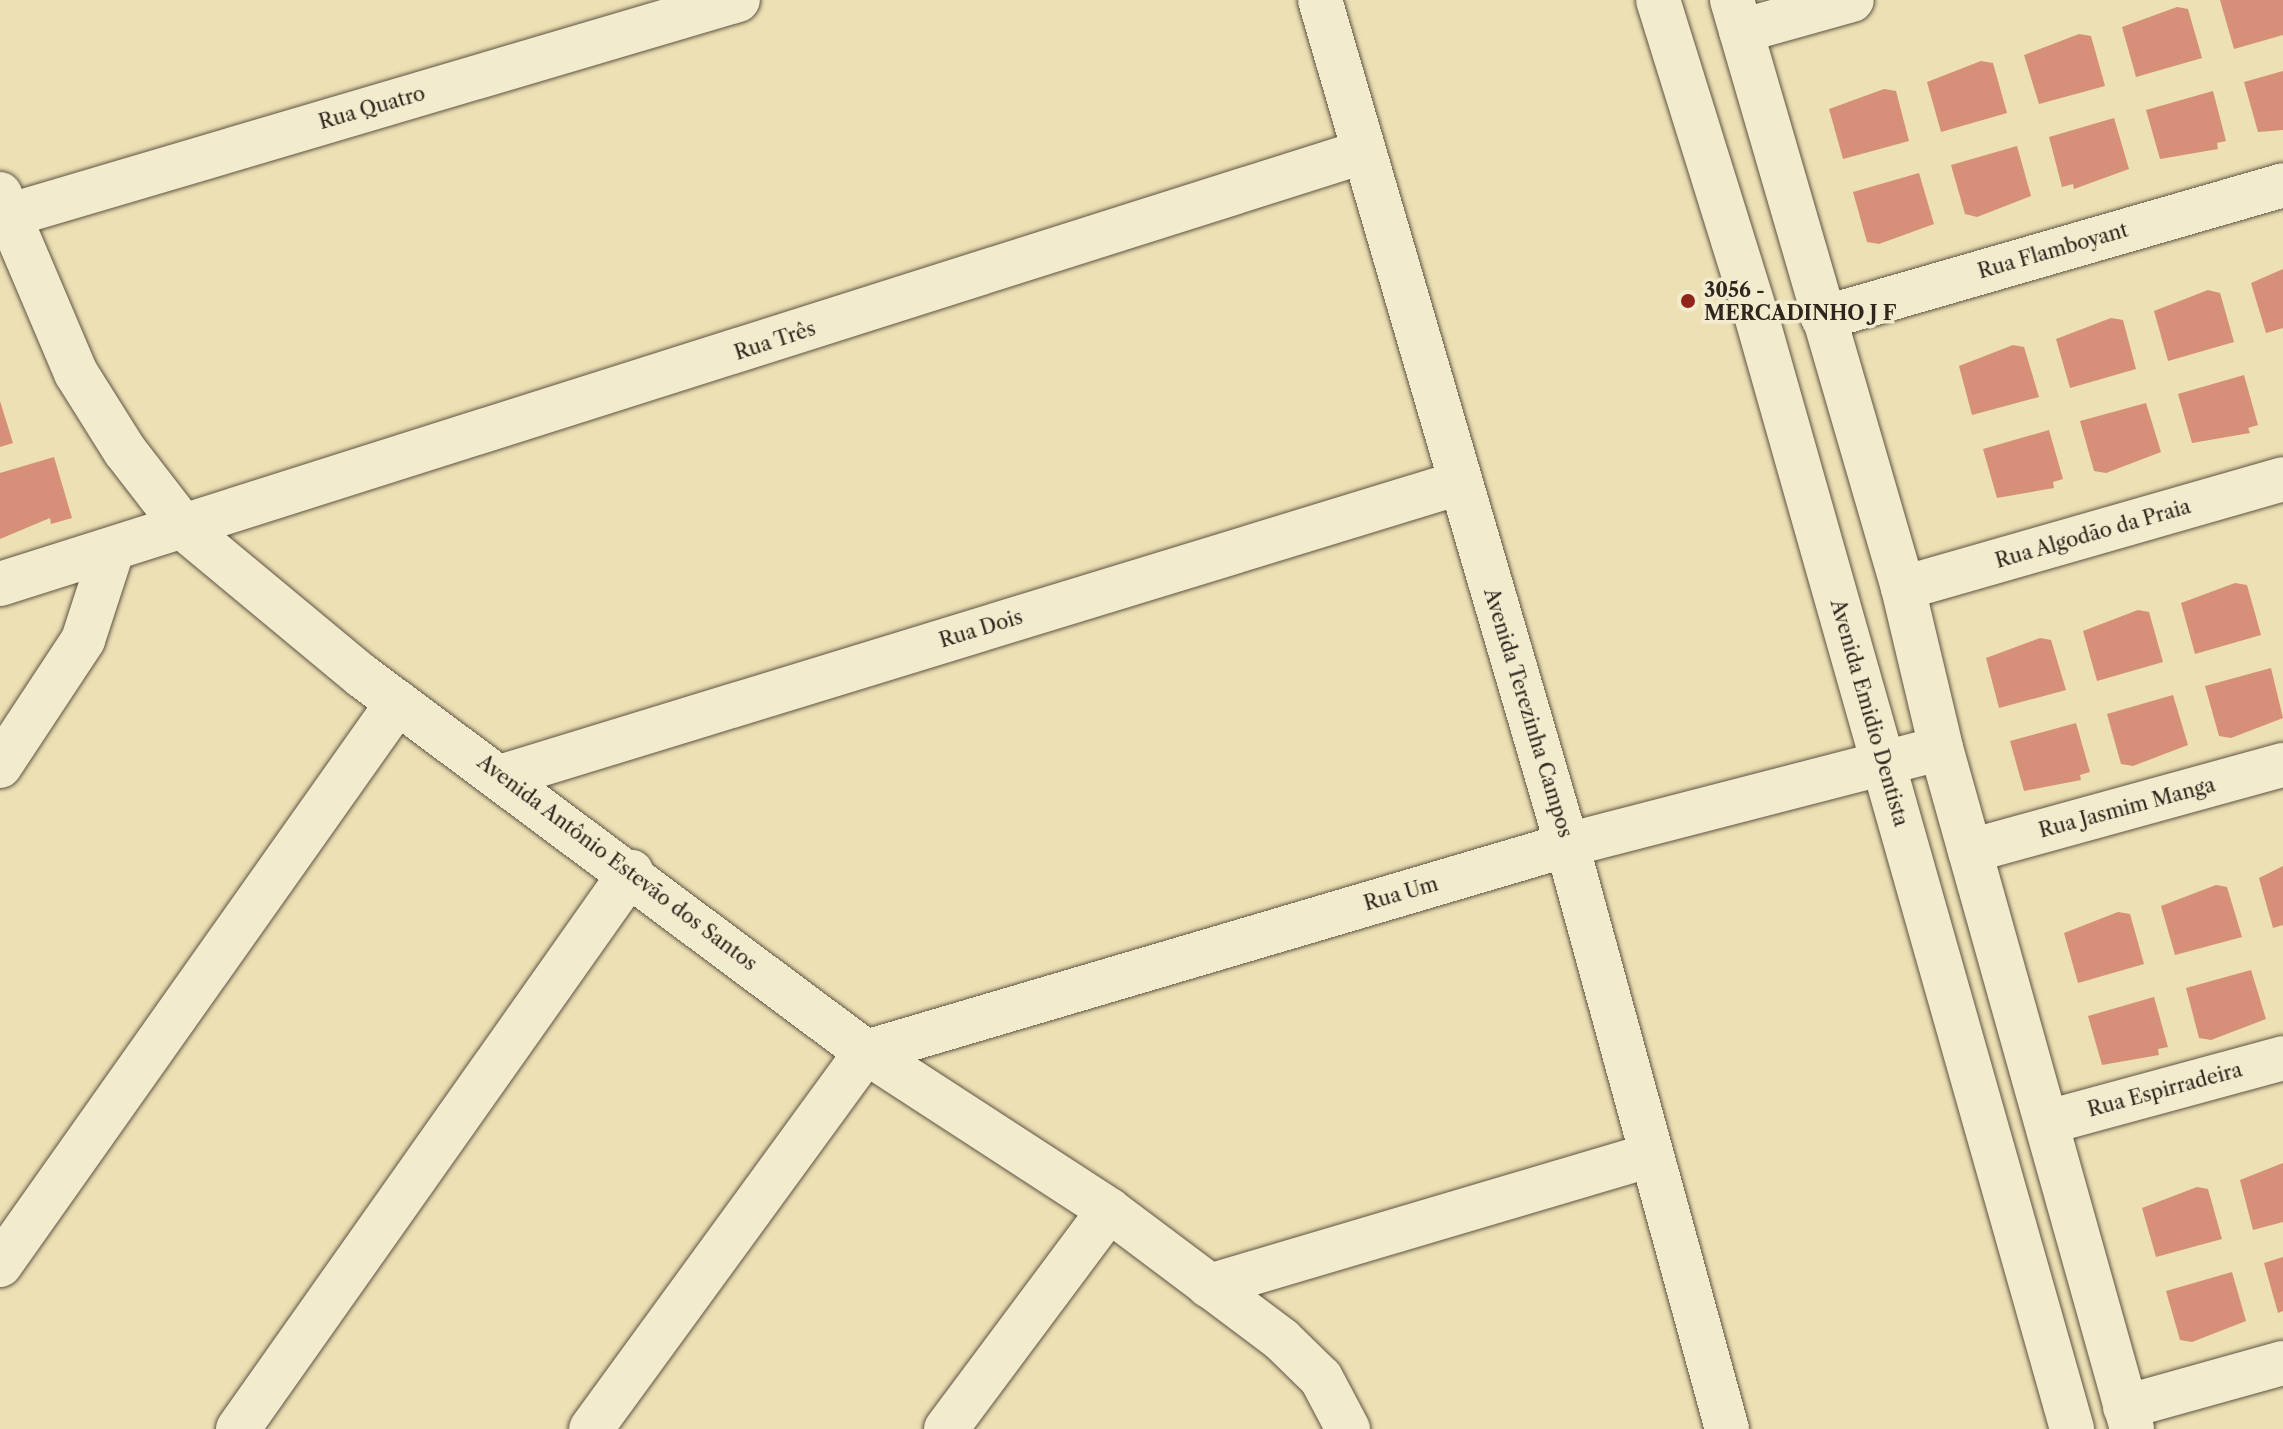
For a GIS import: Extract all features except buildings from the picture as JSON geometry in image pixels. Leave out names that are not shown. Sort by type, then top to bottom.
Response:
[{"type":"street","name":"Rua Quatro","points":[[3,205],[738,0]]},
{"type":"street","name":"Avenida Terezinha Campos","points":[[1320,0],[1567,845],[1648,1156],[1727,1429]]},
{"type":"street","name":"Avenida Emidio Dentista","points":[[1658,0],[1884,761],[2072,1429]]},
{"type":"street","points":[[1852,0],[1736,16],[1903,588],[1941,748],[2048,1122],[2128,1418],[2283,1363]]},
{"type":"street","name":"Rua Três","points":[[0,584],[186,530],[1363,152]]},
{"type":"street","name":"Rua Flamboyant","points":[[1823,318],[2283,185]]},
{"type":"street","name":"Avenida Antônio Estevão dos Santos","points":[[3,205],[14,272],[125,451],[186,530],[398,702],[503,776],[866,1052],[1109,1210],[1282,1340],[1338,1422]]},
{"type":"street","name":"Rua Algodão da Praia","points":[[1903,588],[2283,479]]},
{"type":"street","name":"Rua Dois","points":[[503,776],[1459,483]]},
{"type":"street","points":[[0,766],[83,640],[112,551]]},
{"type":"street","points":[[0,1265],[398,702]]},
{"type":"street","name":"Rua Um","points":[[866,1052],[1567,845],[1941,748]]},
{"type":"street","name":"Rua Jasmim Manga","points":[[1970,851],[2283,765]]},
{"type":"street","points":[[238,1429],[631,872]]},
{"type":"street","points":[[591,1429],[866,1052]]},
{"type":"street","name":"Rua Espirradeira","points":[[2048,1122],[2283,1058]]},
{"type":"street","points":[[1209,1286],[1648,1156]]},
{"type":"street","points":[[946,1429],[1109,1210]]},
{"type":"place","name":"3056 - MERCADINHO J F","points":[[1688,301]]}]
